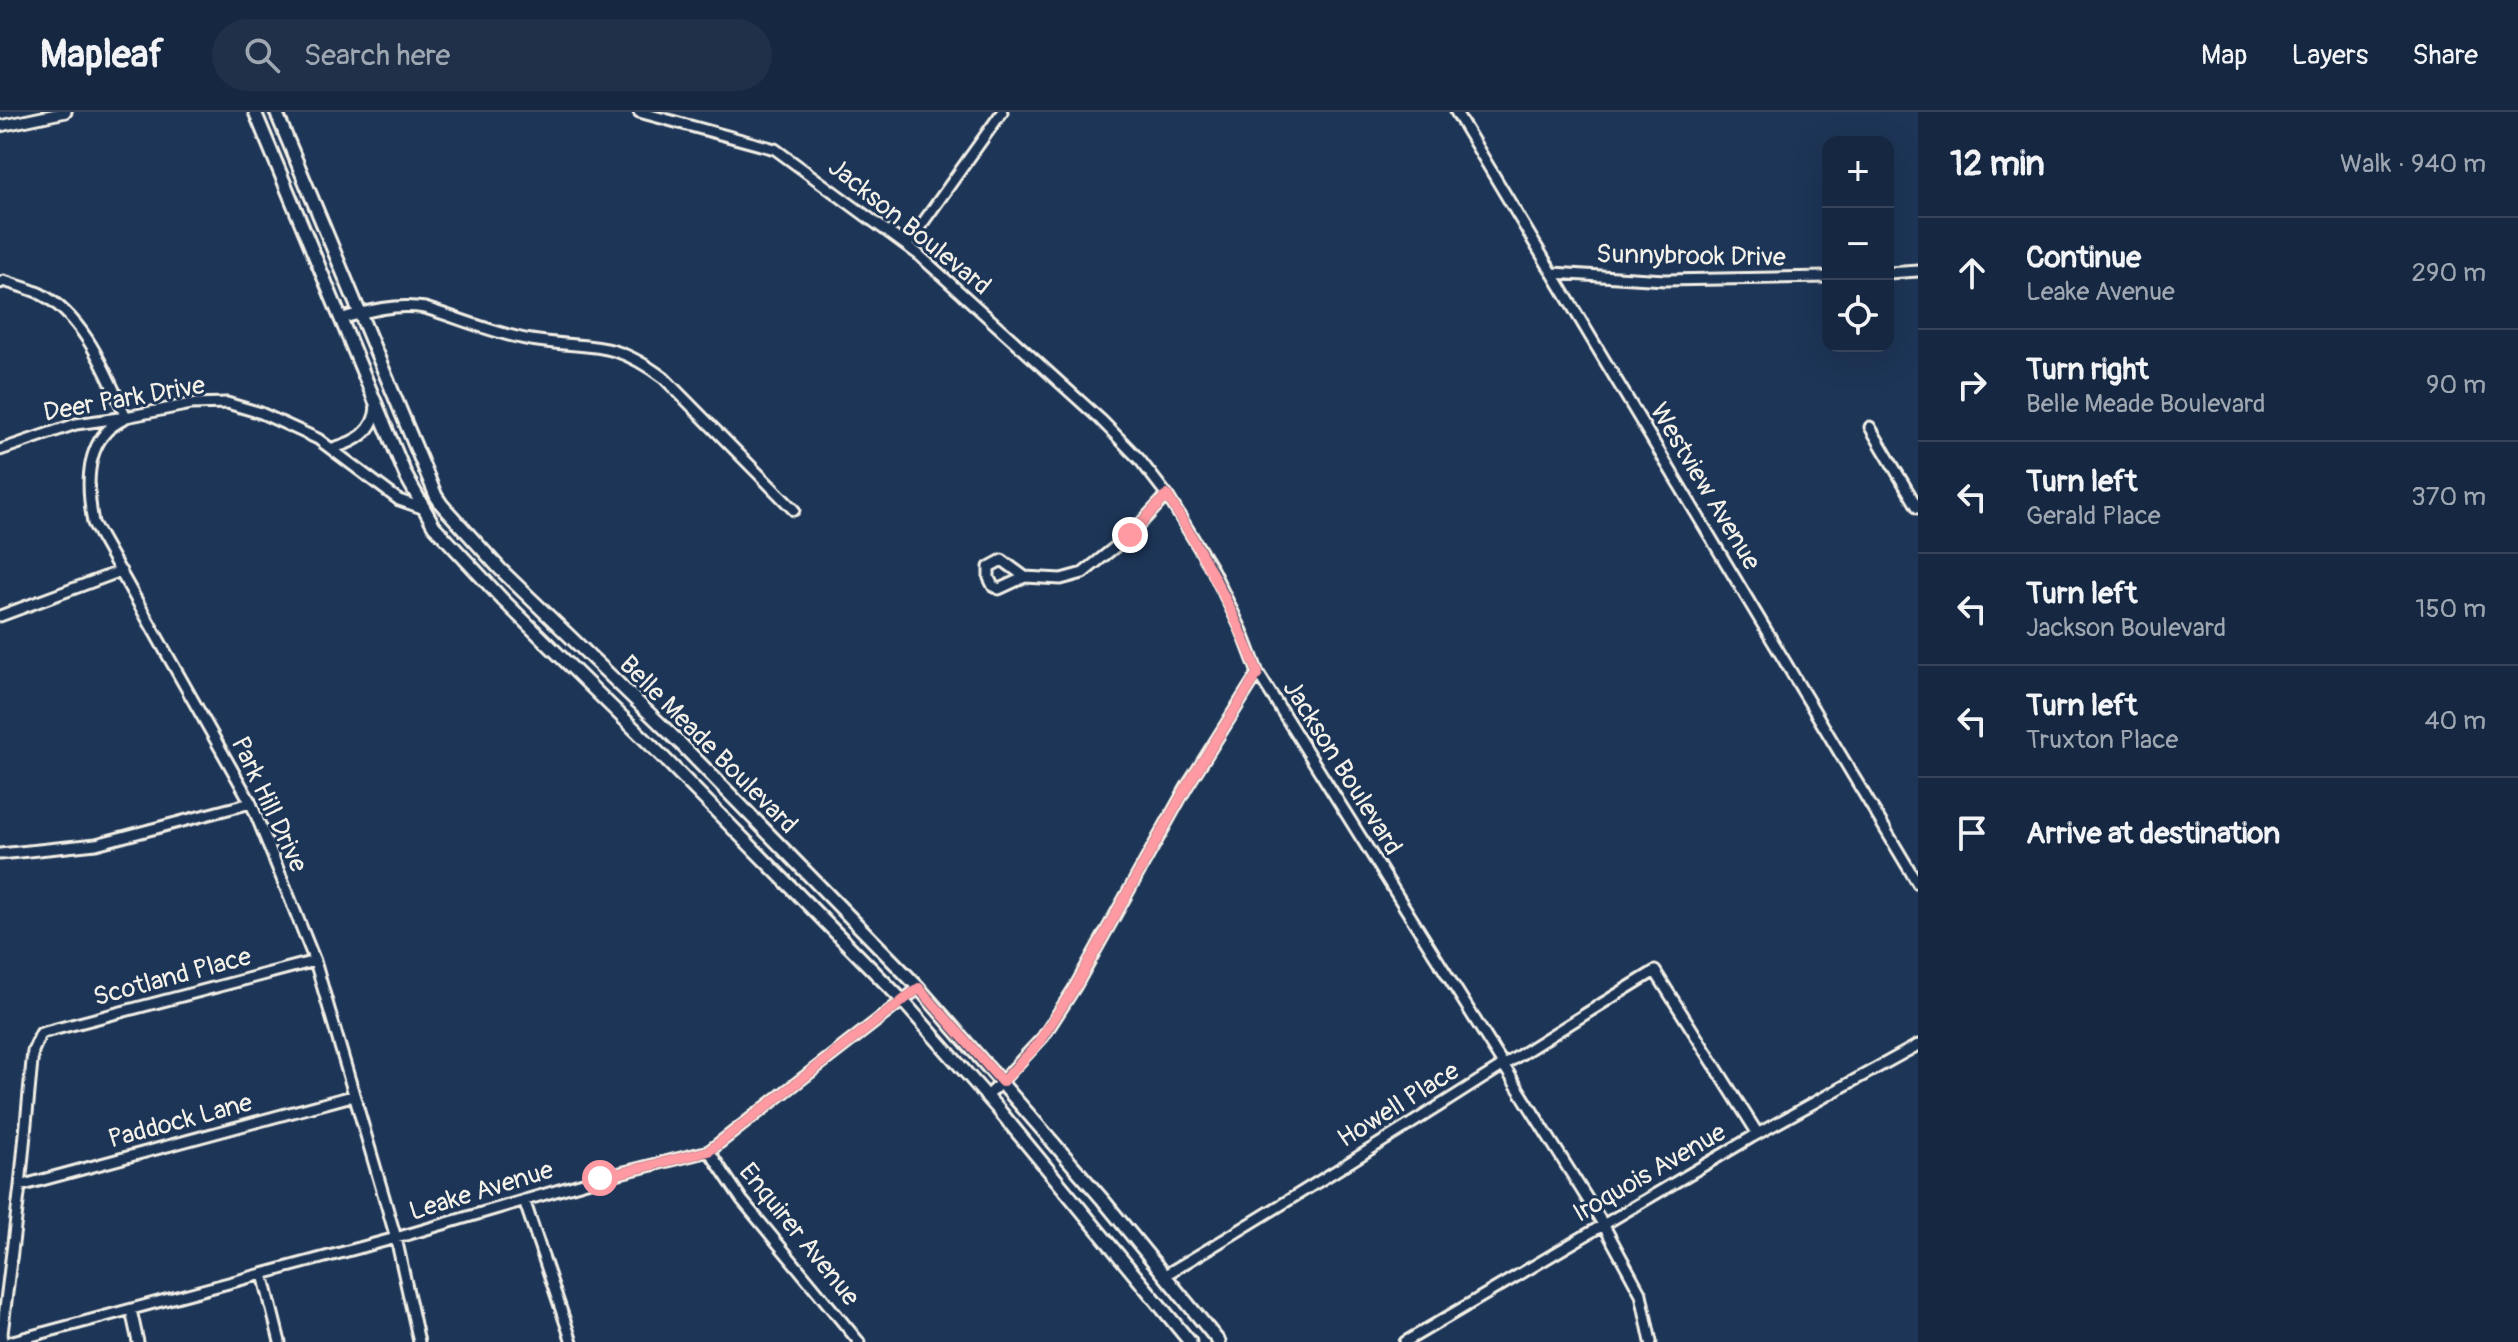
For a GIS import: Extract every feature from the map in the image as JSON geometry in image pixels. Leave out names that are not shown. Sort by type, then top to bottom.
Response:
[{"type":"main road","name":"Belle Meade Boulevard","points":[[255,112],[376,403],[422,508],[434,526],[503,600],[759,853],[902,1000],[987,1097],[1190,1342]]},
{"type":"main road","name":"Belle Meade Boulevard","points":[[276,112],[438,499],[500,569],[731,794],[919,988],[1002,1082],[1219,1342]]},
{"type":"main road","points":[[301,228],[321,220]]},
{"type":"main road","points":[[376,403],[393,397]]},
{"type":"main road","points":[[422,508],[438,499]]},
{"type":"main road","points":[[715,809],[731,794]]},
{"type":"main road","points":[[759,853],[773,838]]},
{"type":"main road","points":[[1147,1290],[1165,1275]]},
{"type":"street","points":[[0,126],[66,112]]},
{"type":"street","name":"Jackson Boulevard","points":[[639,112],[775,149],[907,245],[1101,420],[1140,460],[1167,495],[1213,571],[1258,673],[1603,1224],[1641,1294],[1651,1342]]},
{"type":"street","points":[[907,245],[1002,112]]},
{"type":"street","name":"Westview Avenue","points":[[1456,112],[1918,884]]},
{"type":"street","points":[[1894,273],[1918,271]]},
{"type":"street","name":"Sunnybrook Drive","points":[[1553,273],[1665,280],[1822,277]]},
{"type":"street","points":[[1,281],[39,293],[64,311],[103,366],[126,417]]},
{"type":"street","points":[[340,319],[388,307],[425,308],[516,337],[603,346],[624,352],[641,360],[664,378],[794,510]]},
{"type":"street","name":"Deer Park Drive","points":[[0,450],[76,424],[191,404],[227,403],[283,422],[333,448],[399,500],[422,508]]},
{"type":"street","points":[[333,448],[356,439],[369,428],[376,403]]},
{"type":"street","name":"Park Hill Drive","points":[[126,417],[105,433],[93,458],[88,491],[93,523],[251,803],[315,961],[396,1238],[419,1342]]},
{"type":"street","points":[[1870,427],[1918,508]]},
{"type":"street","points":[[1025,577],[1061,579],[1083,573],[1130,535],[1167,495]]},
{"type":"street","points":[[0,616],[121,571]]},
{"type":"street","points":[[987,1097],[1037,1045],[1075,987],[1186,788],[1258,673]]},
{"type":"street","points":[[0,854],[96,844],[251,803]]},
{"type":"street","name":"Scotland Place","points":[[20,1186],[33,1051],[41,1033],[315,961]]},
{"type":"street","name":"Howell Place","points":[[1165,1275],[1655,971],[1758,1134]]},
{"type":"street","name":"Leake Avenue","points":[[9,1342],[709,1151],[919,988]]},
{"type":"street","name":"Iroquois Avenue","points":[[1405,1342],[1758,1134],[1918,1045]]},
{"type":"street","name":"Paddock Lane","points":[[20,1186],[352,1096]]},
{"type":"street","name":"Enquirer Avenue","points":[[709,1151],[742,1200],[859,1342]]},
{"type":"street","points":[[1,1342],[20,1186]]},
{"type":"street","points":[[524,1200],[572,1342]]},
{"type":"street","points":[[263,1274],[280,1342]]},
{"type":"street","points":[[131,1310],[138,1342]]},
{"type":"route","points":[[600,1178],[709,1151],[919,988],[1002,1082],[1037,1045],[1075,987],[1186,788],[1258,673],[1213,571],[1167,495],[1130,535]]}]
